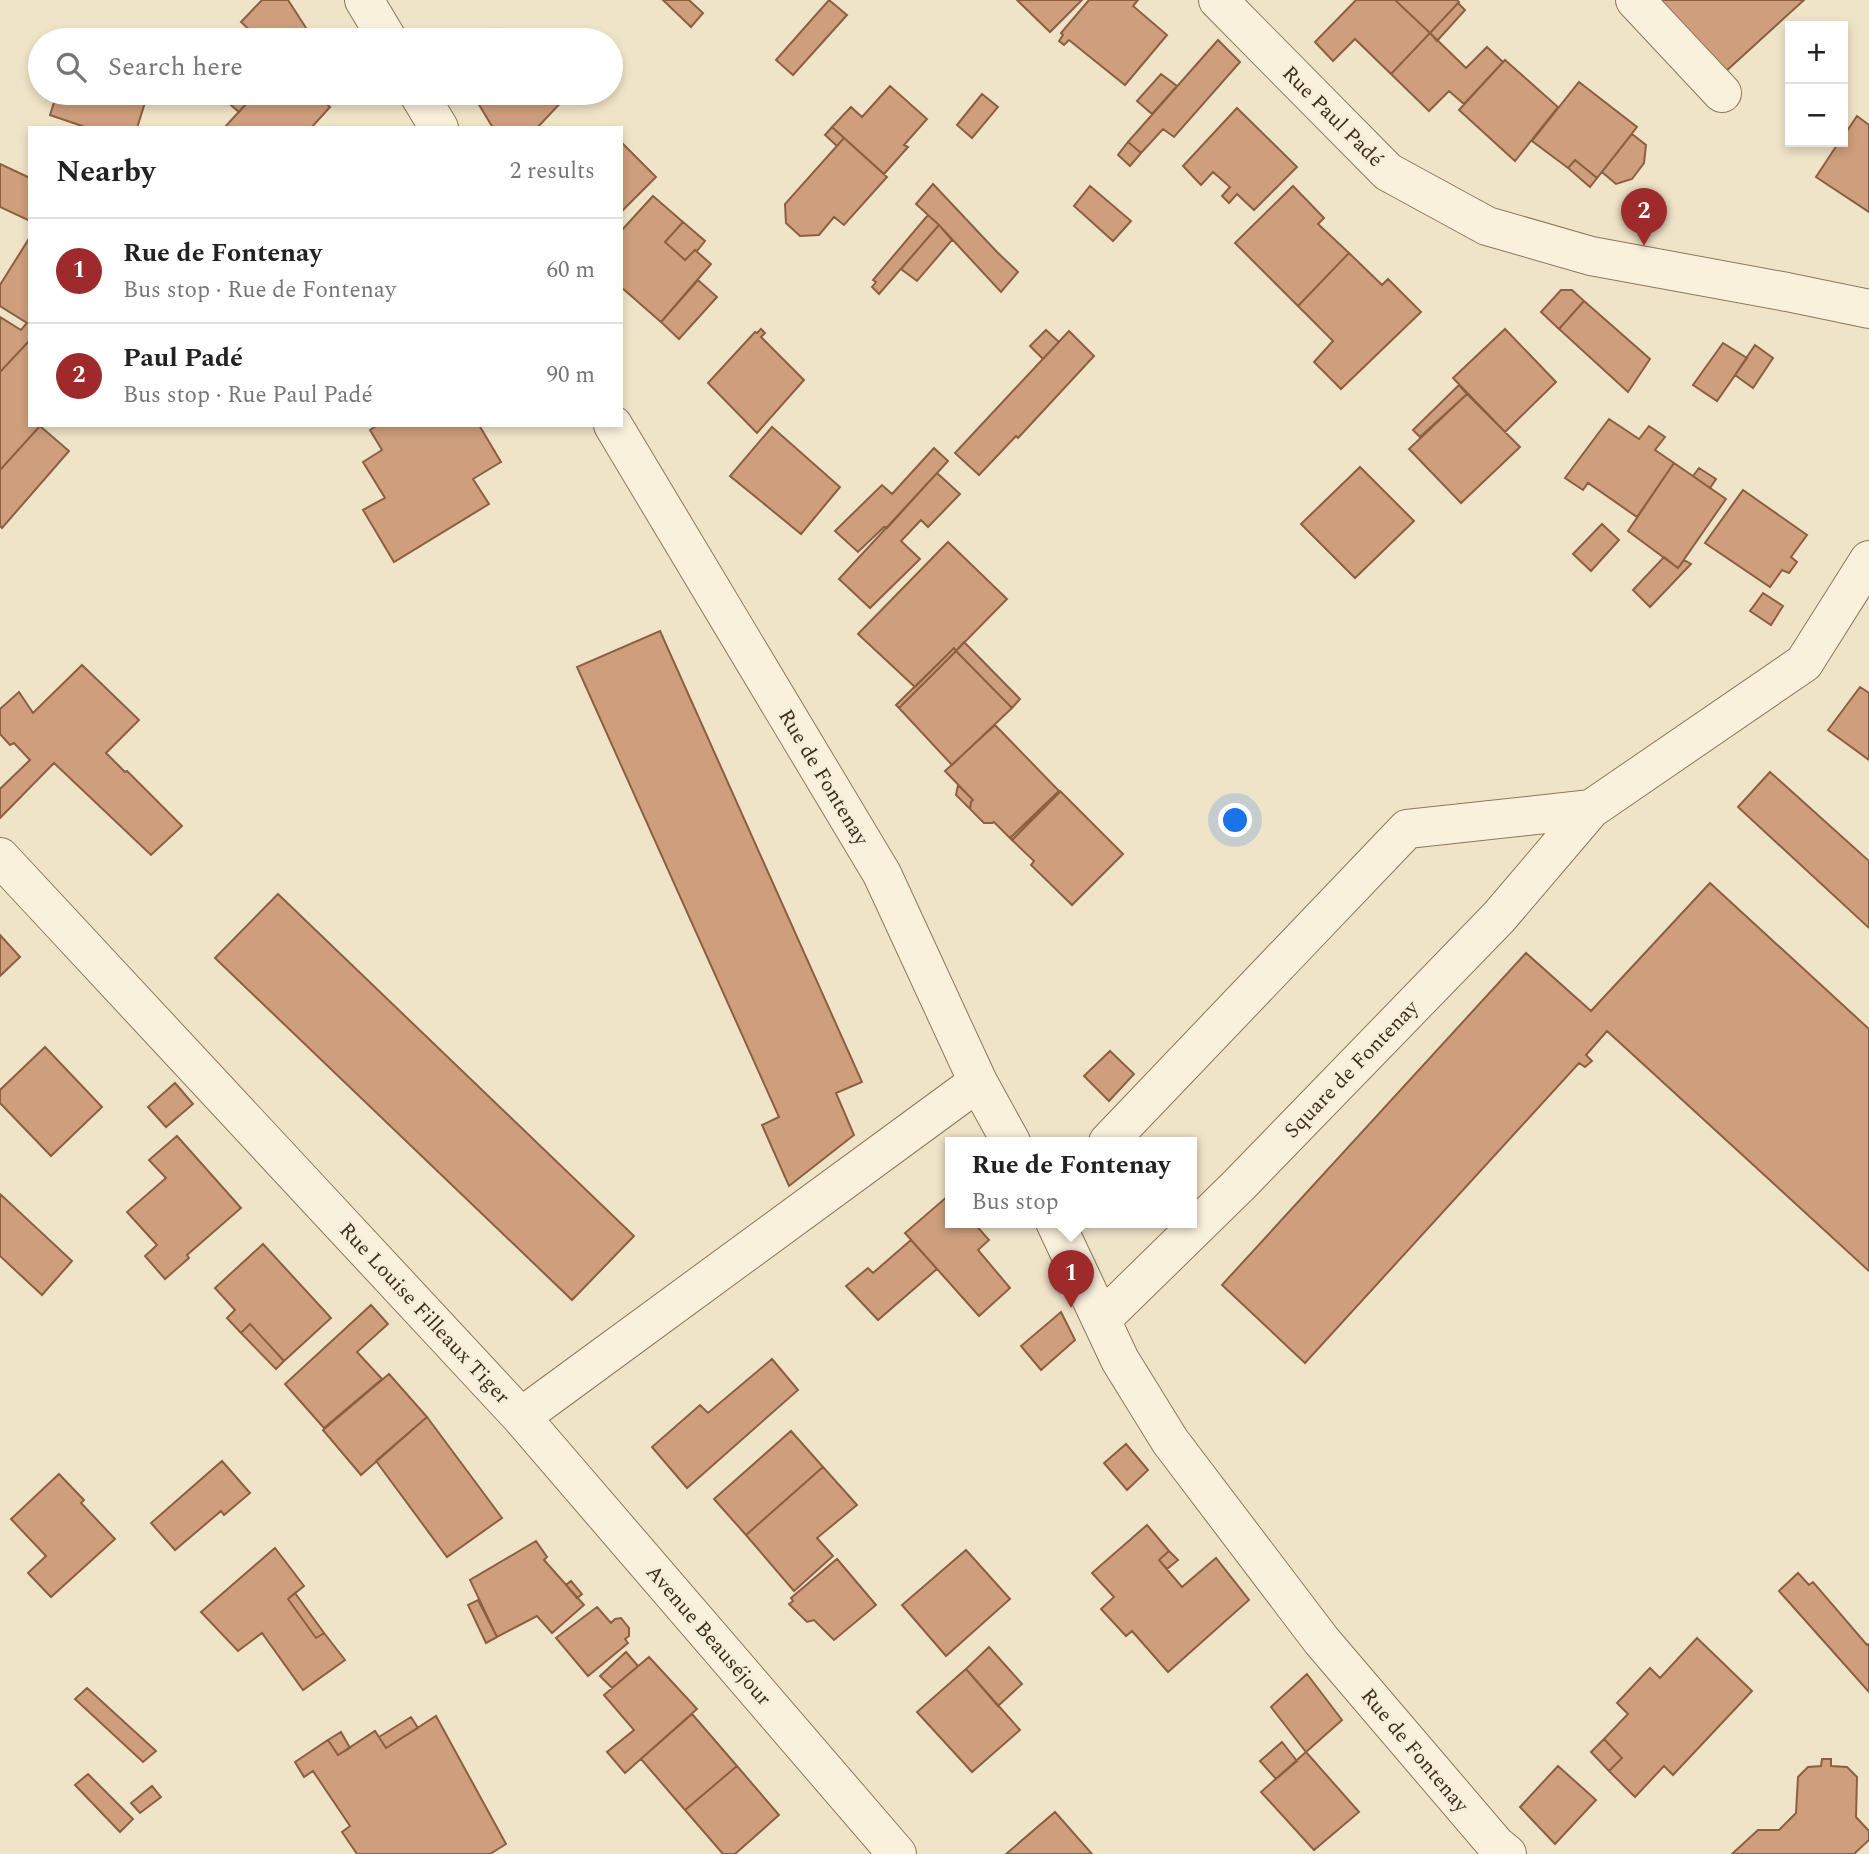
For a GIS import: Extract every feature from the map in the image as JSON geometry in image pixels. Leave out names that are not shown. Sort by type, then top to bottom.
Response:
[{"type":"street","points":[[364,0],[381,28]]},
{"type":"street","name":"Rue Paul Padé","points":[[1218,0],[1388,172],[1487,226],[1591,256],[1869,309]]},
{"type":"street","points":[[1635,0],[1722,93]]},
{"type":"street","points":[[425,105],[438,126]]},
{"type":"street","name":"Rue de Fontenay","points":[[614,427],[882,874],[978,1082],[1008,1137]]},
{"type":"street","name":"Square de Fontenay","points":[[1197,1226],[1499,917],[1591,809],[1804,663],[1869,560]]},
{"type":"street","name":"Square de Fontenay","points":[[1113,1137],[1407,829],[1591,809]]},
{"type":"street","name":"Rue Louise Filleaux Tiger","points":[[0,857],[522,1417],[978,1082]]},
{"type":"street","name":"Rue de Fontenay","points":[[1058,1228],[1120,1360],[1170,1441],[1321,1640],[1496,1845],[1507,1854]]},
{"type":"street","name":"Square de Fontenay","points":[[1101,1320],[1195,1228]]},
{"type":"street","name":"Avenue Beauséjour","points":[[522,1417],[897,1854]]},
{"type":"building","points":[[262,0],[288,0],[306,28],[247,28],[241,22]]},
{"type":"building","points":[[663,0],[689,0],[703,13],[691,27]]},
{"type":"building","points":[[829,0],[847,15],[793,75],[776,60]]},
{"type":"building","points":[[1017,0],[1082,0],[1050,32]]},
{"type":"building","points":[[1089,0],[1138,0],[1133,6],[1167,35],[1125,85],[1069,40],[1064,45],[1059,41],[1063,35],[1061,33]]},
{"type":"building","points":[[1356,0],[1395,0],[1430,33],[1391,74],[1355,39],[1333,61],[1315,42]]},
{"type":"building","points":[[1395,0],[1457,0],[1459,2],[1430,33]]},
{"type":"building","points":[[1659,0],[1804,0],[1725,72]]},
{"type":"building","points":[[1458,3],[1465,10],[1437,41],[1430,33]]},
{"type":"building","points":[[1430,33],[1466,68],[1487,47],[1503,62],[1464,104],[1449,91],[1429,111],[1391,74]]},
{"type":"building","points":[[1218,40],[1240,62],[1174,137],[1163,129],[1141,153],[1128,142]]},
{"type":"building","points":[[1505,60],[1558,107],[1515,161],[1459,110]]},
{"type":"building","points":[[1161,74],[1177,86],[1152,114],[1137,101]]},
{"type":"building","points":[[1579,82],[1637,127],[1597,178],[1575,160],[1568,168],[1532,141]]},
{"type":"building","points":[[890,86],[927,119],[904,145],[908,147],[884,174],[832,127],[851,107],[862,117]]},
{"type":"building","points":[[982,94],[998,107],[972,138],[957,125]]},
{"type":"building","points":[[53,105],[144,105],[138,126],[82,126],[50,115]]},
{"type":"building","points":[[231,105],[245,105],[239,112]]},
{"type":"building","points":[[245,105],[330,107],[313,126],[226,126]]},
{"type":"building","points":[[479,105],[559,105],[539,126],[492,126]]},
{"type":"building","points":[[1237,108],[1297,167],[1254,210],[1237,194],[1229,203],[1222,196],[1230,187],[1213,172],[1201,185],[1183,166]]},
{"type":"building","points":[[1857,116],[1869,125],[1869,212],[1816,177],[1836,147],[1848,147],[1848,130]]},
{"type":"building","points":[[832,127],[844,138],[837,146],[825,135]]},
{"type":"building","points":[[1632,134],[1646,145],[1644,163],[1632,179],[1616,184],[1602,172]]},
{"type":"building","points":[[844,138],[887,177],[844,225],[834,217],[819,235],[800,236],[786,223],[785,204]]},
{"type":"building","points":[[1128,142],[1141,153],[1130,166],[1118,155]]},
{"type":"building","points":[[623,144],[656,177],[623,210]]},
{"type":"building","points":[[1575,160],[1597,178],[1590,187],[1568,168]]},
{"type":"building","points":[[0,164],[28,177],[28,220],[0,207]]},
{"type":"building","points":[[933,184],[1018,272],[1001,292],[916,204]]},
{"type":"building","points":[[1090,186],[1131,221],[1113,241],[1074,206]]},
{"type":"building","points":[[1293,186],[1324,218],[1318,224],[1349,253],[1298,306],[1235,243]]},
{"type":"building","points":[[653,196],[683,222],[665,242],[685,260],[695,250],[711,264],[661,322],[623,289],[623,229]]},
{"type":"building","points":[[928,215],[939,225],[879,294],[872,287],[876,282],[873,280]]},
{"type":"building","points":[[683,222],[705,241],[685,260],[665,242]]},
{"type":"building","points":[[939,225],[952,240],[917,281],[901,269]]},
{"type":"building","points":[[28,240],[28,342],[0,372],[0,317],[21,330],[27,323],[0,306],[0,285]]},
{"type":"building","points":[[1349,253],[1382,285],[1388,279],[1421,312],[1341,389],[1314,362],[1333,341],[1298,306]]},
{"type":"building","points":[[698,280],[717,297],[679,339],[661,322]]},
{"type":"building","points":[[1561,290],[1572,290],[1584,301],[1559,329],[1541,312]]},
{"type":"building","points":[[1584,301],[1650,359],[1628,392],[1559,329]]},
{"type":"building","points":[[761,329],[765,333],[761,337],[804,380],[757,433],[708,383],[755,332]]},
{"type":"building","points":[[1505,329],[1556,382],[1505,432],[1453,378]]},
{"type":"building","points":[[1046,330],[1059,342],[1043,359],[1030,346]]},
{"type":"building","points":[[1069,331],[1094,356],[1018,438],[1016,436],[979,475],[955,453]]},
{"type":"building","points":[[28,342],[28,427],[39,427],[0,470],[0,372]]},
{"type":"building","points":[[1723,343],[1747,358],[1717,401],[1693,385]]},
{"type":"building","points":[[1755,345],[1773,358],[1753,388],[1735,375]]},
{"type":"building","points":[[1459,385],[1467,394],[1420,437],[1413,430]]},
{"type":"building","points":[[1467,394],[1520,447],[1461,503],[1409,449]]},
{"type":"building","points":[[1609,419],[1639,439],[1649,426],[1665,437],[1655,450],[1674,463],[1637,517],[1588,483],[1583,490],[1565,478]]},
{"type":"building","points":[[39,427],[69,451],[2,528],[0,470]]},
{"type":"building","points":[[375,427],[480,427],[501,462],[473,479],[489,504],[394,562],[363,510],[385,498],[363,462],[382,450],[370,430]]},
{"type":"building","points":[[772,427],[840,487],[801,534],[730,476]]},
{"type":"building","points":[[934,448],[948,461],[887,528],[884,527],[858,552],[835,531],[882,485],[892,494]]},
{"type":"building","points":[[1674,463],[1726,499],[1678,568],[1628,531]]},
{"type":"building","points":[[1360,467],[1414,521],[1355,578],[1301,524]]},
{"type":"building","points":[[1699,468],[1716,479],[1710,488],[1693,476]]},
{"type":"building","points":[[937,473],[960,494],[928,527],[921,520],[901,541],[920,559],[870,608],[839,579]]},
{"type":"building","points":[[1743,490],[1807,535],[1791,557],[1797,562],[1789,573],[1782,570],[1770,587],[1705,543]]},
{"type":"building","points":[[1602,524],[1619,540],[1591,571],[1573,554]]},
{"type":"building","points":[[948,542],[1007,599],[956,651],[954,648],[915,687],[858,634]]},
{"type":"building","points":[[1664,557],[1678,568],[1684,560],[1691,564],[1650,607],[1633,590]]},
{"type":"building","points":[[1763,593],[1783,606],[1771,625],[1750,611]]},
{"type":"building","points":[[660,631],[862,1082],[836,1093],[854,1135],[789,1186],[762,1125],[779,1117],[577,667]]},
{"type":"building","points":[[964,642],[1020,699],[1012,708],[956,651]]},
{"type":"building","points":[[954,648],[956,651],[899,708],[896,705]]},
{"type":"building","points":[[956,651],[1012,708],[952,765],[899,708]]},
{"type":"building","points":[[82,665],[139,720],[106,753],[182,826],[151,855],[54,763],[0,818],[0,789],[30,760],[14,743],[10,745],[0,734],[0,709],[19,692],[33,713]]},
{"type":"building","points":[[1860,687],[1869,693],[1869,760],[1828,730]]},
{"type":"building","points":[[995,725],[1059,791],[1010,838],[994,822],[984,823],[970,809],[973,800],[945,771]]},
{"type":"building","points":[[1770,772],[1869,861],[1869,928],[1738,807]]},
{"type":"building","points":[[958,785],[973,800],[970,809],[956,795]]},
{"type":"building","points":[[1059,791],[1012,840],[1010,838]]},
{"type":"building","points":[[1060,791],[1123,854],[1072,905],[1031,865],[1034,861],[1012,840]]},
{"type":"building","points":[[1710,883],[1869,1029],[1869,1271],[1607,1031],[1586,1055],[1592,1061],[1585,1067],[1579,1063],[1305,1363],[1222,1285],[1526,953],[1591,1011]]},
{"type":"building","points":[[278,894],[634,1236],[572,1300],[215,958]]},
{"type":"building","points":[[0,935],[20,957],[0,976]]},
{"type":"building","points":[[45,1047],[102,1107],[51,1156],[0,1103],[0,1090]]},
{"type":"building","points":[[1110,1051],[1134,1074],[1109,1101],[1084,1076]]},
{"type":"building","points":[[175,1083],[193,1104],[166,1127],[148,1107]]},
{"type":"building","points":[[177,1136],[241,1208],[187,1255],[189,1258],[165,1279],[145,1256],[157,1245],[127,1212],[166,1178],[149,1160]]},
{"type":"building","points":[[0,1194],[72,1261],[42,1295],[0,1256]]},
{"type":"building","points":[[945,1198],[945,1228],[978,1228],[989,1240],[978,1250],[1010,1288],[979,1316],[905,1233]]},
{"type":"building","points":[[911,1240],[937,1269],[878,1320],[846,1286],[868,1268],[873,1273]]},
{"type":"building","points":[[263,1244],[331,1318],[284,1361],[250,1324],[241,1333],[227,1318],[235,1310],[215,1288]]},
{"type":"building","points":[[371,1305],[388,1324],[357,1352],[382,1379],[324,1428],[285,1384]]},
{"type":"building","points":[[1061,1312],[1075,1340],[1041,1370],[1021,1346]]},
{"type":"building","points":[[250,1324],[284,1361],[276,1369],[241,1333]]},
{"type":"building","points":[[772,1359],[798,1390],[687,1488],[652,1447],[700,1405],[708,1413]]},
{"type":"building","points":[[389,1374],[427,1417],[361,1475],[323,1430]]},
{"type":"building","points":[[427,1417],[502,1518],[447,1557],[376,1461]]},
{"type":"building","points":[[791,1431],[823,1467],[746,1535],[714,1499]]},
{"type":"building","points":[[1126,1444],[1148,1470],[1127,1490],[1104,1463]]},
{"type":"building","points":[[222,1461],[250,1493],[224,1515],[221,1511],[175,1550],[151,1523]]},
{"type":"building","points":[[823,1467],[857,1505],[817,1538],[833,1556],[794,1591],[746,1535]]},
{"type":"building","points":[[59,1474],[84,1500],[81,1503],[115,1539],[51,1597],[28,1573],[46,1556],[11,1519]]},
{"type":"building","points":[[1147,1525],[1169,1551],[1159,1560],[1182,1587],[1216,1558],[1249,1600],[1168,1672],[1132,1631],[1126,1636],[1101,1609],[1114,1597],[1092,1573]]},
{"type":"building","points":[[536,1541],[547,1557],[544,1560],[584,1605],[552,1633],[537,1616],[497,1637],[470,1580]]},
{"type":"building","points":[[275,1548],[304,1586],[288,1599],[316,1638],[324,1633],[345,1660],[303,1690],[262,1633],[238,1651],[201,1612]]},
{"type":"building","points":[[966,1550],[1010,1599],[946,1656],[902,1605]]},
{"type":"building","points":[[1169,1551],[1178,1560],[1167,1569],[1159,1560]]},
{"type":"building","points":[[837,1559],[876,1605],[834,1640],[814,1620],[807,1622],[789,1604],[793,1601],[791,1598]]},
{"type":"building","points":[[1798,1573],[1809,1585],[1813,1582],[1867,1645],[1869,1644],[1869,1692],[1779,1591]]},
{"type":"building","points":[[571,1581],[582,1594],[577,1598],[566,1585]]},
{"type":"building","points":[[295,1593],[324,1633],[316,1638],[288,1599]]},
{"type":"building","points":[[478,1600],[497,1637],[486,1643],[468,1605]]},
{"type":"building","points":[[597,1607],[611,1623],[621,1618],[629,1628],[629,1636],[625,1639],[628,1643],[588,1676],[556,1638]]},
{"type":"building","points":[[1697,1638],[1752,1691],[1673,1775],[1664,1766],[1635,1797],[1609,1771],[1622,1758],[1604,1739],[1628,1714],[1617,1703],[1650,1668],[1660,1678]]},
{"type":"building","points":[[989,1647],[1022,1684],[998,1706],[966,1669]]},
{"type":"building","points":[[626,1652],[638,1666],[612,1688],[600,1676]]},
{"type":"building","points":[[649,1657],[697,1709],[625,1773],[607,1752],[634,1730],[604,1695]]},
{"type":"building","points":[[966,1669],[1020,1730],[972,1772],[917,1712]]},
{"type":"building","points":[[1307,1674],[1342,1720],[1306,1752],[1271,1707]]},
{"type":"building","points":[[87,1688],[156,1751],[143,1762],[75,1699]]},
{"type":"building","points":[[692,1714],[737,1766],[685,1810],[641,1759]]},
{"type":"building","points":[[436,1716],[506,1844],[490,1854],[357,1854],[342,1832],[350,1826],[313,1771],[304,1777],[295,1762],[328,1740],[338,1755],[375,1731],[386,1748]]},
{"type":"building","points":[[411,1717],[418,1728],[386,1748],[379,1737]]},
{"type":"building","points":[[341,1732],[350,1748],[338,1755],[328,1740]]},
{"type":"building","points":[[1604,1739],[1622,1758],[1609,1771],[1591,1752]]},
{"type":"building","points":[[1282,1742],[1297,1761],[1276,1779],[1260,1761]]},
{"type":"building","points":[[1306,1752],[1359,1812],[1314,1850],[1261,1792]]},
{"type":"building","points":[[1822,1759],[1831,1759],[1831,1766],[1847,1767],[1857,1777],[1856,1817],[1869,1831],[1869,1840],[1854,1854],[1732,1854],[1758,1830],[1779,1830],[1796,1813],[1798,1777],[1808,1767],[1821,1766]]},
{"type":"building","points":[[737,1766],[779,1815],[735,1854],[723,1854],[685,1810]]},
{"type":"building","points":[[1558,1766],[1596,1800],[1555,1844],[1520,1807]]},
{"type":"building","points":[[88,1774],[133,1819],[120,1832],[75,1785]]},
{"type":"building","points":[[152,1786],[161,1797],[140,1813],[131,1803]]},
{"type":"building","points":[[1055,1812],[1092,1854],[1006,1854]]},
{"type":"place","name":"Paul Padé","points":[[1644,246]]},
{"type":"place","name":"Rue de Fontenay","points":[[1071,1308]]}]
